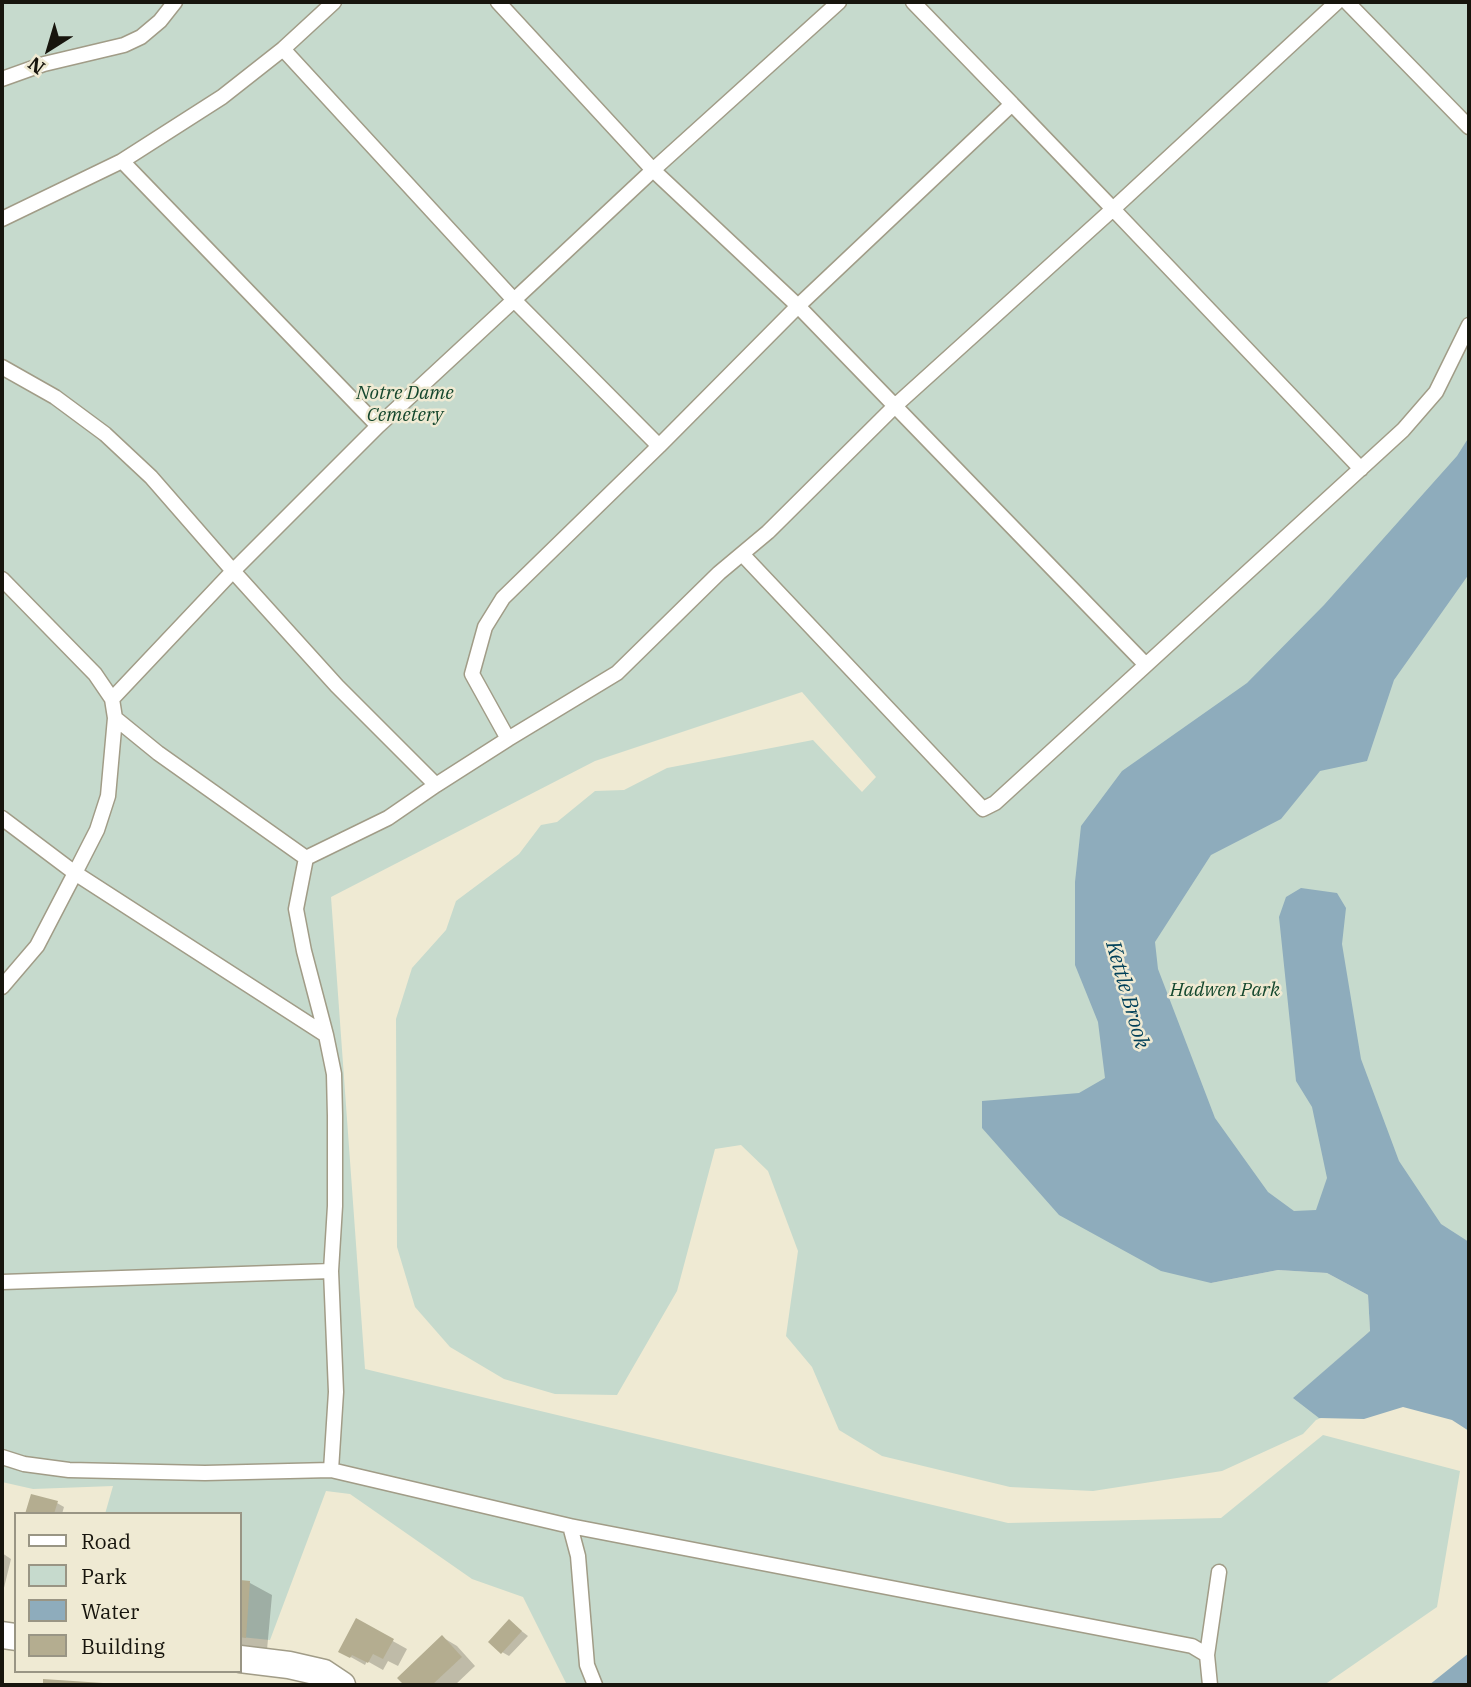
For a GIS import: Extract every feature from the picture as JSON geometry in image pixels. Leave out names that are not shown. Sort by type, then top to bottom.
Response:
[{"type":"street","points":[[242,1659],[289,1665],[324,1674],[342,1685]]},
{"type":"lane","points":[[2,79],[44,64],[124,45],[141,37],[160,21],[175,2]]},
{"type":"lane","points":[[2,219],[122,161],[222,97],[283,49],[334,2]]},
{"type":"lane","points":[[498,2],[653,170],[798,306],[1146,666]]},
{"type":"lane","points":[[111,699],[233,571],[378,426],[653,170],[839,2]]},
{"type":"lane","points":[[914,2],[1362,469]]},
{"type":"lane","points":[[306,858],[388,818],[508,739],[617,673],[719,573],[743,555],[896,405],[1337,2]]},
{"type":"lane","points":[[1346,2],[1469,127]]},
{"type":"lane","points":[[283,49],[514,300],[659,446]]},
{"type":"lane","points":[[508,739],[472,674],[485,627],[503,598],[798,306],[1012,104]]},
{"type":"lane","points":[[122,161],[378,426]]},
{"type":"lane","points":[[743,555],[983,809],[995,803],[1362,469],[1436,392],[1469,325]]},
{"type":"lane","points":[[2,367],[55,397],[104,434],[151,477],[337,686],[436,785]]},
{"type":"lane","points":[[2,579],[95,674],[111,699],[115,718],[108,796],[97,830],[37,946],[2,987]]},
{"type":"lane","points":[[115,718],[158,753],[306,858]]},
{"type":"lane","points":[[2,818],[75,873],[326,1035]]},
{"type":"lane","points":[[306,858],[296,909],[303,951],[334,1074],[335,1206],[331,1271],[336,1392],[331,1470]]},
{"type":"lane","points":[[2,1282],[331,1271]]},
{"type":"lane","points":[[2,1457],[24,1464],[69,1470],[205,1473],[331,1470],[570,1526],[1192,1646],[1207,1655]]},
{"type":"lane","points":[[570,1526],[578,1556],[587,1665],[595,1685]]},
{"type":"lane","points":[[1210,1685],[1207,1655],[1219,1572]]},
{"type":"green space","name":"Notre Dame Cemetery","points":[[2,2],[1469,2],[1469,1417],[1403,1404],[1336,1412],[1316,1420],[1303,1434],[1222,1471],[1093,1491],[1010,1487],[882,1456],[839,1430],[812,1367],[786,1336],[798,1251],[768,1171],[741,1145],[715,1149],[677,1291],[617,1395],[555,1394],[504,1379],[450,1347],[415,1307],[397,1247],[396,1019],[412,968],[446,930],[456,901],[519,854],[541,825],[557,822],[595,791],[624,790],[667,768],[813,740],[862,792],[876,777],[802,692],[595,761],[331,897],[365,1369],[1008,1523],[1221,1518],[1323,1435],[1460,1471],[1437,1607],[1324,1685],[567,1685],[523,1597],[472,1579],[350,1494],[326,1491],[270,1640],[242,1637],[242,1512],[106,1512],[113,1486],[33,1489],[2,1482]],"holes":[[[983,1103],[1385,1301],[1370,1330],[1368,1295],[1327,1273],[1278,1270],[1211,1283]],[[1369,1332],[1368,1334],[1303,1390]]]},
{"type":"water","name":"Kettle Brook","points":[[1469,437],[1469,574],[1394,680],[1367,761],[1320,771],[1281,819],[1211,855],[1155,942],[1158,969],[1215,1118],[1268,1192],[1294,1211],[1316,1210],[1327,1178],[1312,1107],[1296,1081],[1279,917],[1286,897],[1301,888],[1337,893],[1346,908],[1342,944],[1361,1059],[1399,1161],[1441,1224],[1469,1242],[1469,1431],[1452,1420],[1403,1407],[1364,1419],[1319,1418],[1293,1398],[1370,1331],[1368,1295],[1327,1273],[1278,1270],[1211,1283],[1161,1271],[1059,1215],[982,1128],[982,1101],[1079,1093],[1105,1078],[1098,1022],[1075,965],[1075,882],[1081,826],[1122,771],[1247,683],[1324,605],[1457,456]]},
{"type":"water","points":[[1469,1653],[1469,1685],[1429,1685]]},
{"type":"building","points":[[31,1494],[58,1501],[55,1512],[26,1512]]},
{"type":"building","points":[[242,1580],[250,1581],[246,1638],[242,1637]]},
{"type":"building","points":[[356,1618],[394,1639],[383,1659],[373,1654],[368,1663],[338,1652]]},
{"type":"building","points":[[509,1619],[522,1631],[501,1654],[488,1642]]},
{"type":"building","points":[[442,1635],[462,1657],[432,1685],[404,1685],[397,1678]]},
{"type":"building","points":[[43,1679],[103,1683],[103,1685],[43,1685]]},
{"type":"park label","name":"Hadwen Park","points":[[1225,991]]}]
